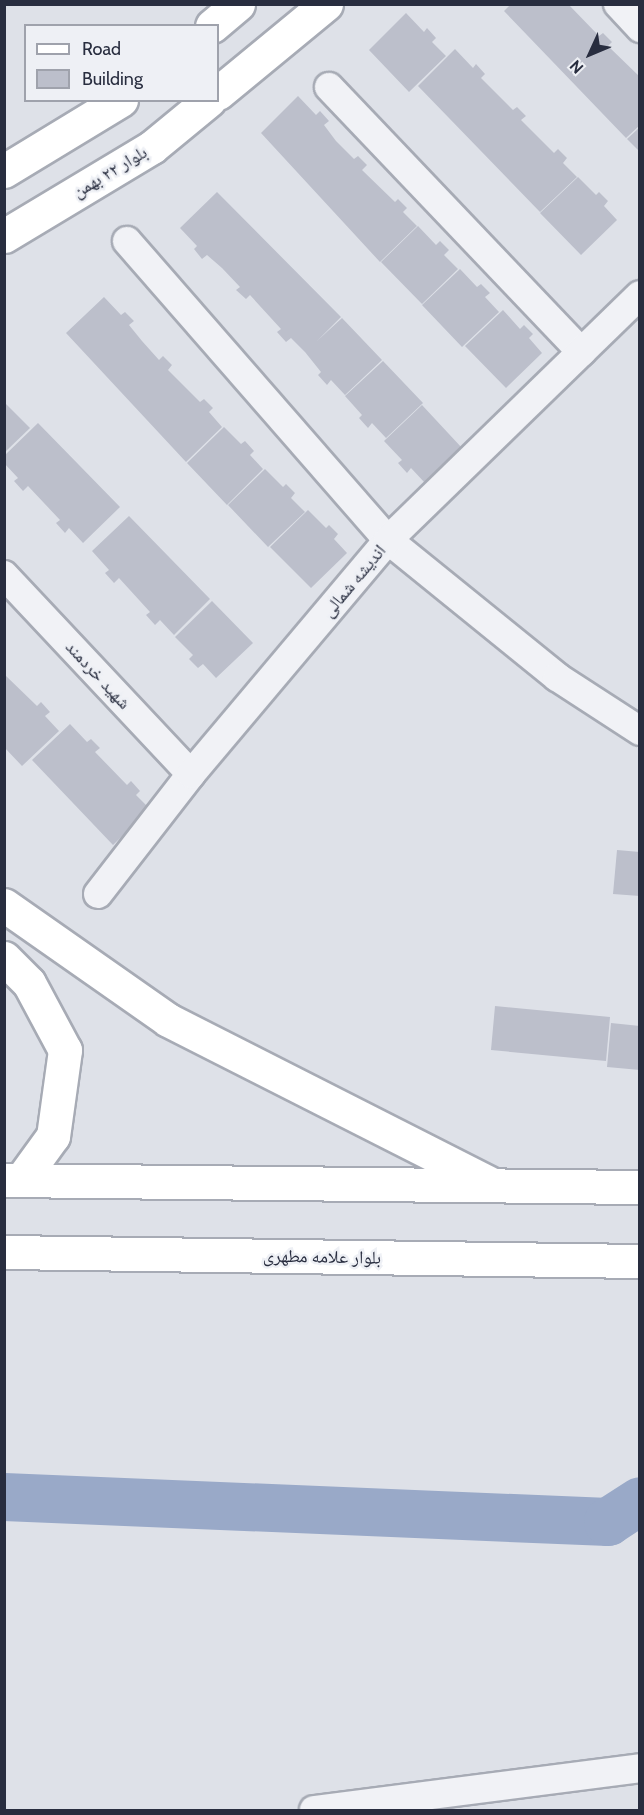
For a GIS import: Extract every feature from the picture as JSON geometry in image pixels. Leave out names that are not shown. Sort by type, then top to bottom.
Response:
[{"type":"street","points":[[214,24],[238,4]]},
{"type":"street","points":[[219,92],[326,4]]},
{"type":"street","points":[[618,4],[639,28]]},
{"type":"street","points":[[329,87],[581,352]]},
{"type":"street","points":[[4,171],[118,102]]},
{"type":"street","name":"بلوار ۲۲ بهمن","points":[[4,236],[152,147],[207,102]]},
{"type":"street","points":[[127,241],[388,540],[556,677],[639,731]]},
{"type":"street","name":"اندیشه شمالی","points":[[98,894],[191,774],[388,540],[639,295]]},
{"type":"street","name":"شهید خردمند","points":[[4,575],[191,774]]},
{"type":"street","points":[[4,905],[168,1020],[495,1185]]},
{"type":"street","points":[[4,958],[28,983],[65,1050],[53,1136],[13,1180]]},
{"type":"street","points":[[13,1180],[639,1187]]},
{"type":"street","name":"بلوار علامه مطهری","points":[[4,1252],[639,1261]]},
{"type":"street","points":[[314,1810],[639,1768]]},
{"type":"building","points":[[511,4],[568,4],[599,36],[603,33],[612,42],[608,46],[640,77],[640,125],[626,138],[504,11]]},
{"type":"building","points":[[406,13],[424,32],[427,28],[436,38],[432,42],[446,56],[409,92],[369,50]]},
{"type":"building","points":[[455,49],[473,68],[476,64],[485,74],[481,78],[513,110],[517,107],[526,116],[521,120],[554,153],[558,149],[567,158],[563,163],[577,177],[540,212],[418,86]]},
{"type":"building","points":[[298,96],[316,115],[320,111],[329,121],[324,125],[336,141],[354,159],[358,156],[367,165],[362,170],[395,202],[398,199],[407,208],[403,212],[417,226],[380,262],[261,133]]},
{"type":"building","points":[[640,127],[640,152],[627,139]]},
{"type":"building","points":[[578,177],[596,195],[599,192],[608,201],[604,206],[617,220],[581,255],[540,213]]},
{"type":"building","points":[[217,192],[341,317],[317,341],[342,318],[382,360],[345,395],[331,380],[327,385],[318,375],[321,372],[305,352],[291,338],[286,342],[277,332],[281,329],[250,295],[246,299],[236,290],[240,287],[222,268],[207,255],[202,259],[194,249],[197,246],[180,228]]},
{"type":"building","points":[[418,226],[436,245],[440,241],[449,250],[444,255],[458,269],[422,304],[381,262]]},
{"type":"building","points":[[460,269],[477,287],[481,284],[490,293],[485,297],[499,312],[462,347],[422,305]]},
{"type":"building","points":[[104,297],[121,315],[125,312],[134,321],[129,325],[159,360],[163,356],[172,365],[168,370],[200,402],[204,399],[213,408],[209,412],[222,427],[186,462],[66,333]]},
{"type":"building","points":[[503,310],[520,329],[524,325],[533,334],[529,338],[542,353],[506,388],[465,346]]},
{"type":"building","points":[[383,361],[423,403],[386,438],[372,423],[368,428],[359,418],[362,415],[345,396]]},
{"type":"building","points":[[4,402],[30,428],[4,453]]},
{"type":"building","points":[[422,405],[462,448],[425,483],[411,468],[407,473],[398,463],[402,460],[384,441]]},
{"type":"building","points":[[38,423],[120,507],[83,543],[69,528],[65,533],[56,523],[60,520],[28,486],[23,491],[14,481],[18,478],[4,463],[4,456]]},
{"type":"building","points":[[224,427],[241,444],[245,441],[254,451],[250,455],[263,469],[227,505],[187,463]]},
{"type":"building","points":[[265,469],[283,487],[286,484],[295,493],[291,498],[305,512],[268,547],[228,505]]},
{"type":"building","points":[[308,510],[326,528],[329,525],[338,534],[334,539],[347,553],[311,588],[270,547]]},
{"type":"building","points":[[129,516],[210,599],[174,635],[160,620],[155,625],[146,615],[150,612],[119,578],[114,583],[105,573],[109,570],[92,551]]},
{"type":"building","points":[[212,601],[253,643],[216,678],[203,664],[198,668],[189,659],[193,655],[175,637]]},
{"type":"building","points":[[4,674],[37,706],[41,702],[50,712],[45,716],[59,731],[22,766],[4,747]]},
{"type":"building","points":[[70,724],[87,742],[91,739],[100,748],[95,752],[127,785],[131,781],[140,791],[136,795],[150,809],[113,845],[32,760]]},
{"type":"building","points":[[617,850],[640,852],[640,896],[613,894]]},
{"type":"building","points":[[495,1006],[610,1017],[606,1061],[491,1050]]},
{"type":"building","points":[[611,1023],[640,1026],[640,1070],[607,1067]]},
{"type":"waterway","points":[[4,1497],[608,1522],[640,1501]]}]
